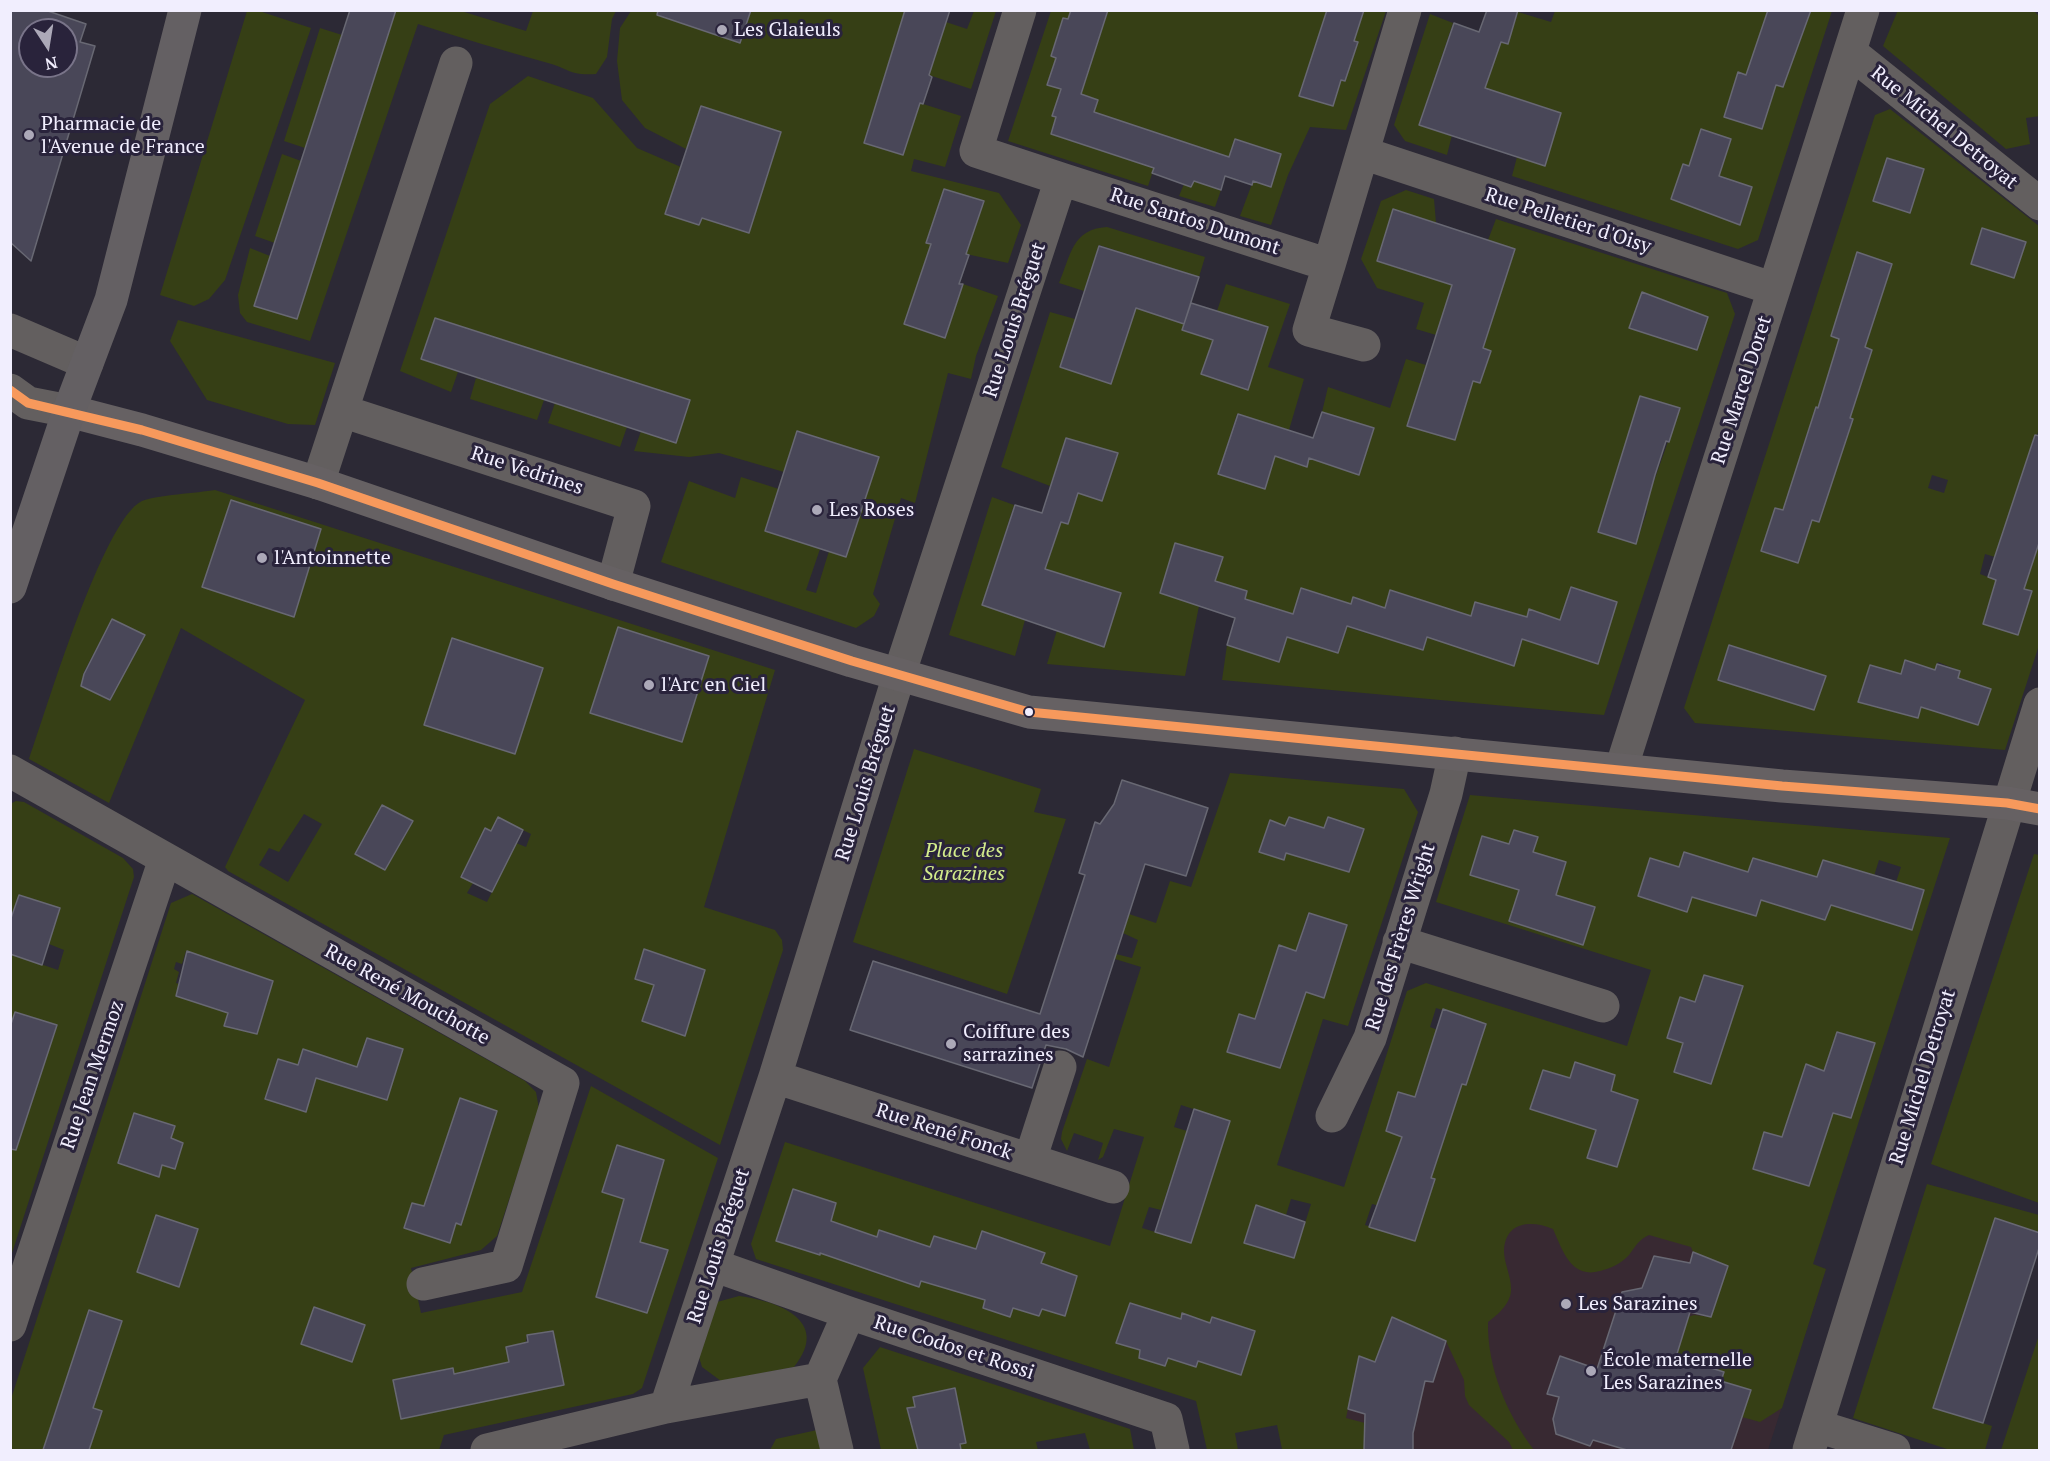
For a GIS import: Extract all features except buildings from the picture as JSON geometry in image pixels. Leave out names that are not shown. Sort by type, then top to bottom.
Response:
[{"type":"main road","points":[[10,587],[69,411],[118,275],[185,10]]},
{"type":"street","points":[[1020,10],[976,151],[1061,179]]},
{"type":"street","points":[[1364,345],[1309,330],[1405,10]]},
{"type":"street","name":"Rue Marcel Doret","points":[[1621,769],[1863,10]]},
{"type":"street","name":"Rue Michel Detroyat","points":[[1850,52],[2040,204]]},
{"type":"street","points":[[318,483],[456,63]]},
{"type":"street","name":"Rue Pelletier d'Oisy","points":[[1363,153],[1774,289]]},
{"type":"street","name":"Rue Santos Dumont","points":[[1061,179],[1329,265]]},
{"type":"street","name":"Rue Louis Bréguet","points":[[666,1407],[776,1077],[899,675],[1061,179]]},
{"type":"street","points":[[10,330],[87,363]]},
{"type":"street","points":[[10,390],[28,403],[142,430],[318,483],[613,584],[899,675],[1029,712],[1782,786],[2007,803],[2040,808]]},
{"type":"street","name":"Rue Vedrines","points":[[342,411],[634,506],[613,584]]},
{"type":"street","name":"Rue Michel Detroyat","points":[[1813,1438],[2007,803],[2040,704]]},
{"type":"street","name":"Rue des Frères Wright","points":[[1332,1116],[1370,1038],[1398,942],[1446,794],[1455,753]]},
{"type":"street","name":"Rue René Mouchotte","points":[[10,771],[563,1083],[506,1266],[423,1284]]},
{"type":"street","name":"Rue Jean Mermoz","points":[[10,1325],[16,1289],[165,859]]},
{"type":"street","points":[[1398,942],[1603,1006]]},
{"type":"street","points":[[1030,1160],[1060,1066]]},
{"type":"street","name":"Rue René Fonck","points":[[776,1077],[1113,1187]]},
{"type":"street","name":"Rue Codos et Rossi","points":[[713,1264],[849,1313],[1166,1419],[1173,1450]]},
{"type":"street","points":[[837,1450],[820,1379],[849,1313]]},
{"type":"street","points":[[487,1450],[666,1407],[820,1379]]},
{"type":"street","points":[[1813,1438],[1894,1450]]},
{"type":"shaded area","name":"Les Sarazines","points":[[1493,1163],[1826,1269],[1768,1450],[1329,1450],[1300,1308],[1456,1277]]},
{"type":"green space","points":[[1898,10],[2034,11],[2040,17],[2040,116],[2026,118],[2030,144],[2006,149],[1883,46]]},
{"type":"green space","points":[[247,11],[259,11],[311,28],[225,280],[209,299],[194,306],[160,295]]},
{"type":"green space","points":[[396,11],[461,11],[526,31],[533,11],[616,11],[612,19],[607,57],[596,74],[575,73],[418,24],[310,341],[247,322],[240,313],[238,295],[250,248],[270,256],[255,306],[297,319]]},
{"type":"green space","points":[[631,11],[661,11],[660,16],[740,43],[751,11],[905,11],[864,143],[903,155],[920,103],[961,116],[945,167],[914,159],[911,171],[999,193],[1021,225],[1008,263],[966,254],[984,201],[944,189],[926,242],[931,244],[904,324],[945,338],[963,284],[998,296],[976,356],[971,379],[948,373],[915,503],[901,498],[873,594],[880,604],[874,616],[856,628],[661,562],[689,481],[735,498],[741,477],[779,489],[765,531],[820,549],[806,590],[816,593],[829,551],[846,557],[878,457],[798,431],[784,472],[719,453],[689,457],[634,451],[641,431],[676,443],[689,400],[435,318],[421,359],[458,372],[451,392],[400,371],[490,104],[528,76],[593,98],[637,148],[681,167],[665,214],[699,225],[702,218],[749,233],[781,132],[701,106],[686,149],[645,128],[622,100],[617,61],[620,28]]},
{"type":"green space","points":[[974,11],[996,11],[971,89],[929,75],[946,22],[967,29]]},
{"type":"green space","points":[[1051,11],[1071,11],[1068,19],[1063,18],[1051,55],[1056,58],[1047,84],[1061,89],[1052,116],[1056,117],[1051,134],[1083,145],[1098,100],[1081,94],[1108,11],[1327,11],[1299,95],[1333,106],[1341,80],[1345,81],[1358,43],[1354,41],[1352,11],[1386,11],[1346,130],[1310,127],[1288,175],[1271,225],[1240,216],[1253,181],[1271,186],[1281,154],[1235,139],[1229,157],[1138,127],[1127,159],[1154,168],[1148,186],[1008,141]]},
{"type":"green space","points":[[1555,11],[1768,11],[1746,75],[1738,73],[1724,116],[1762,129],[1776,85],[1783,87],[1811,11],[1832,11],[1758,240],[1738,249],[1512,176],[1517,157],[1544,165],[1561,113],[1514,97],[1477,111],[1501,42],[1508,44],[1518,12],[1551,22]],"holes":[[[1683,164],[1751,187],[1740,224],[1672,199]]]},
{"type":"green space","points":[[1430,14],[1453,23],[1419,124],[1452,135],[1447,155],[1405,141],[1394,125]]},
{"type":"green space","points":[[320,28],[342,35],[305,148],[284,141]]},
{"type":"green space","points":[[1890,109],[2039,226],[2040,426],[1995,557],[1985,554],[1980,574],[1996,580],[1983,624],[2031,591],[2021,588],[2039,540],[2039,645],[2005,750],[1695,723],[1684,708],[1875,115]],"holes":[[[1887,158],[1923,170],[1910,213],[1873,201]],[[1982,228],[2026,242],[2014,278],[1971,264]],[[1857,252],[1892,264],[1865,347],[1872,350],[1862,381],[1839,339],[1851,286],[1846,284]],[[1816,408],[1853,419],[1819,521],[1812,520],[1797,563],[1761,551],[1775,508],[1783,510],[1805,452],[1801,451]],[[1932,475],[1948,480],[1944,493],[1928,488]],[[1729,645],[1826,676],[1814,710],[1718,680]],[[1906,660],[1935,670],[1938,662],[1960,671],[1958,678],[1991,689],[1978,725],[1922,706],[1917,718],[1858,702],[1870,665],[1901,674]]]},
{"type":"green space","points":[[282,154],[301,161],[275,243],[255,236]]},
{"type":"green space","points":[[1194,181],[1221,190],[1215,207],[1179,196],[1184,184]]},
{"type":"green space","points":[[1406,190],[1434,199],[1436,223],[1393,210],[1377,261],[1423,276],[1460,262],[1436,335],[1416,329],[1424,303],[1377,288],[1361,259],[1381,201]]},
{"type":"green space","points":[[1496,219],[1727,293],[1735,314],[1604,715],[1222,680],[1227,645],[1279,662],[1287,637],[1338,653],[1347,627],[1422,650],[1437,605],[1391,590],[1385,608],[1354,597],[1351,604],[1302,588],[1293,614],[1245,599],[1247,591],[1215,581],[1223,557],[1176,543],[1160,593],[1199,606],[1185,676],[1047,664],[1057,630],[1104,646],[1121,593],[1075,579],[1038,592],[1061,522],[1068,524],[1078,493],[1102,501],[1117,454],[1066,438],[1050,486],[1001,467],[1050,312],[1075,319],[1111,384],[1126,338],[1112,300],[1184,324],[1182,330],[1213,340],[1202,374],[1244,388],[1217,311],[1226,284],[1290,304],[1268,367],[1304,379],[1289,430],[1237,414],[1218,474],[1264,489],[1275,456],[1306,467],[1309,458],[1359,474],[1374,428],[1322,412],[1328,387],[1390,408],[1406,359],[1426,365],[1407,426],[1455,440],[1473,381],[1480,383],[1491,351],[1483,348],[1515,250],[1488,240]],"holes":[[[1642,292],[1708,317],[1697,350],[1630,328]],[[1641,396],[1680,408],[1644,509],[1647,511],[1636,544],[1598,532]],[[1571,587],[1617,602],[1523,639],[1513,666],[1529,610],[1560,620]]]},
{"type":"green space","points":[[1107,227],[1205,257],[1199,277],[1099,245],[1084,291],[1059,283],[1074,245],[1080,238],[1095,229]]},
{"type":"green space","points":[[178,320],[335,363],[315,425],[288,424],[207,400],[170,341]]},
{"type":"green space","points":[[476,378],[544,400],[537,420],[470,399]]},
{"type":"green space","points":[[555,403],[627,427],[620,447],[548,423]]},
{"type":"green space","points":[[215,490],[775,670],[704,907],[775,930],[782,940],[783,950],[720,1145],[228,871],[225,867],[305,700],[181,628],[109,803],[29,759],[77,619],[110,542],[127,515],[142,501],[148,499]],"holes":[[[112,619],[144,636],[110,701],[82,686],[84,672]],[[382,805],[413,821],[385,870],[355,854]],[[304,814],[322,824],[288,882],[259,865],[269,848],[279,852]],[[498,818],[531,834],[526,847],[516,843],[487,902],[467,893],[473,883],[461,877],[485,829],[491,831]],[[644,949],[705,970],[685,1035],[642,1021],[654,985],[636,979]]]},
{"type":"green space","points":[[992,497],[1014,505],[982,605],[1025,620],[1015,656],[949,635]]},
{"type":"green space","name":"Place des Sarazines","points":[[914,749],[1041,789],[1034,812],[1066,819],[1007,994],[853,942]]},
{"type":"green space","points":[[1230,773],[1404,789],[1418,812],[1348,1026],[1323,1019],[1277,1165],[1344,1187],[1407,991],[1426,983],[1627,1046],[1651,970],[1436,902],[1470,795],[1950,838],[1813,1264],[1826,1269],[1782,1408],[1760,1422],[1742,1417],[1721,1381],[1724,1372],[1676,1357],[1688,1317],[1694,1315],[1711,1317],[1725,1275],[1725,1266],[1693,1252],[1691,1247],[1649,1235],[1619,1263],[1604,1270],[1590,1272],[1582,1271],[1569,1261],[1553,1229],[1529,1224],[1514,1228],[1509,1234],[1504,1251],[1511,1293],[1504,1307],[1488,1322],[1489,1339],[1500,1390],[1515,1422],[1534,1450],[1513,1450],[1509,1442],[1469,1405],[1465,1396],[1464,1380],[1446,1341],[1392,1317],[1375,1362],[1359,1357],[1346,1418],[1365,1423],[1364,1450],[1278,1450],[1282,1449],[1277,1425],[1235,1433],[1238,1450],[1207,1450],[1196,1401],[756,1259],[751,1244],[785,1142],[1110,1246],[1144,1137],[1114,1129],[1103,1157],[1098,1160],[1103,1143],[1074,1133],[1067,1151],[1061,1139],[1062,1132],[1087,1059],[1109,1067],[1141,967],[1115,959],[1116,954],[1132,958],[1138,940],[1123,933],[1129,914],[1156,923],[1170,881],[1191,887]],"holes":[[[1289,817],[1324,828],[1328,817],[1364,830],[1349,872],[1286,853],[1284,860],[1260,852],[1270,820],[1285,826]],[[1514,830],[1537,837],[1533,852],[1556,895],[1595,908],[1583,945],[1510,922],[1519,890],[1471,875],[1482,836],[1509,844]],[[1684,852],[1748,872],[1754,858],[1817,877],[1823,860],[1874,876],[1879,860],[1901,867],[1896,882],[1924,891],[1912,930],[1831,905],[1825,920],[1761,900],[1756,915],[1692,897],[1687,912],[1638,896],[1650,858],[1679,867]],[[1308,913],[1347,925],[1324,998],[1306,992],[1281,1068],[1227,1052],[1239,1014],[1255,1019],[1279,946],[1296,951]],[[1704,975],[1743,986],[1711,1084],[1674,1072],[1683,1043],[1667,1038],[1695,1002]],[[1436,1008],[1486,1024],[1466,1085],[1462,1084],[1431,1178],[1435,1180],[1415,1240],[1365,1225],[1372,1204],[1384,1207],[1392,1164],[1402,1137],[1386,1131],[1398,1093],[1415,1097],[1423,1071],[1443,1032],[1430,1027]],[[1837,1032],[1875,1043],[1851,1118],[1833,1113],[1808,1186],[1753,1169],[1764,1132],[1782,1137],[1807,1065],[1824,1070]],[[1596,1069],[1615,1075],[1611,1091],[1638,1100],[1617,1167],[1588,1158],[1596,1130],[1530,1109],[1543,1070],[1570,1078]],[[1181,1105],[1230,1121],[1191,1243],[1142,1228],[1149,1207],[1161,1210],[1187,1131],[1174,1127]],[[793,1189],[836,1203],[819,1255],[777,1241]],[[1291,1199],[1311,1204],[1294,1258],[1244,1243],[1256,1205],[1286,1215]],[[879,1230],[930,1247],[935,1236],[954,1242],[941,1280],[923,1274],[919,1287],[867,1270]],[[982,1231],[1054,1272],[1056,1268],[1077,1276],[1065,1316],[1042,1309],[1039,1316],[1013,1308],[1010,1317],[983,1308],[985,1300],[961,1292]],[[1130,1303],[1179,1323],[1182,1314],[1210,1323],[1212,1317],[1255,1331],[1241,1375],[1198,1361],[1196,1367],[1168,1358],[1165,1366],[1139,1358],[1140,1350],[1116,1342]]]},
{"type":"green space","points":[[16,801],[24,802],[123,858],[133,869],[134,877],[11,1256],[11,1119],[56,1025],[16,1012],[11,1027],[11,949],[14,955],[58,970],[64,950],[49,944],[60,908],[19,895],[11,921],[10,804]]},
{"type":"green space","points":[[2034,854],[2040,855],[2039,1203],[1931,1164]]},
{"type":"green space","points":[[192,894],[525,1081],[536,1092],[539,1109],[497,1236],[481,1250],[411,1268],[421,1313],[522,1292],[591,1086],[718,1158],[642,1388],[633,1394],[444,1435],[439,1450],[89,1450],[102,1411],[61,1398],[43,1450],[11,1450],[11,1399],[171,903]],"holes":[[[186,951],[273,981],[257,1034],[224,1026],[232,1002],[176,983],[179,972],[174,969],[176,962],[182,964]],[[367,1038],[402,1049],[351,1089]],[[278,1059],[318,1071],[306,1112],[266,1098]],[[460,1098],[497,1111],[461,1225],[456,1223],[450,1243],[404,1228],[412,1203],[424,1206]],[[134,1113],[174,1126],[171,1138],[183,1143],[175,1169],[162,1165],[159,1177],[118,1163]],[[617,1145],[664,1160],[650,1206],[602,1192]],[[156,1215],[197,1229],[178,1286],[137,1272]],[[613,1239],[668,1250],[659,1277],[646,1273],[634,1308],[596,1297]],[[314,1307],[365,1325],[352,1362],[301,1344]],[[553,1331],[564,1385],[516,1395],[527,1335]],[[452,1368],[454,1374],[479,1403],[401,1419],[393,1380]]]},
{"type":"green space","points":[[1927,1184],[2039,1215],[2039,1233],[1995,1219],[1934,1407],[1992,1426],[1985,1450],[1950,1450],[1853,1418]]},
{"type":"green space","points":[[739,1296],[783,1308],[803,1325],[807,1337],[804,1351],[794,1367],[721,1381],[702,1367],[699,1357],[717,1302]]},
{"type":"green space","points":[[2039,1335],[2039,1450],[2001,1450]]},
{"type":"green space","points":[[880,1347],[1130,1429],[1134,1450],[1090,1450],[1085,1433],[1036,1442],[1038,1450],[961,1450],[960,1444],[966,1442],[954,1388],[913,1397],[915,1407],[907,1408],[912,1428],[920,1426],[924,1450],[881,1450],[863,1368]]},
{"type":"green space","points":[[817,1430],[821,1450],[770,1450],[776,1439]]},
{"type":"transit line","points":[[10,390],[28,403],[142,430],[318,483],[613,584],[852,661],[1029,712],[1782,786],[2007,803],[2040,809]]},
{"type":"place","name":"Les Glaieuls","points":[[722,30]]},
{"type":"place","name":"Pharmacie de l'Avenue de France","points":[[29,135]]},
{"type":"place","name":"Les Roses","points":[[817,510]]},
{"type":"place","name":"l'Antoinnette","points":[[262,558]]},
{"type":"place","name":"l'Arc en Ciel","points":[[649,685]]},
{"type":"place","name":"Coiffure des sarrazines","points":[[951,1044]]},
{"type":"place","name":"Les Sarazines","points":[[1566,1304]]},
{"type":"place","name":"École maternelle Les Sarazines","points":[[1591,1371]]}]
